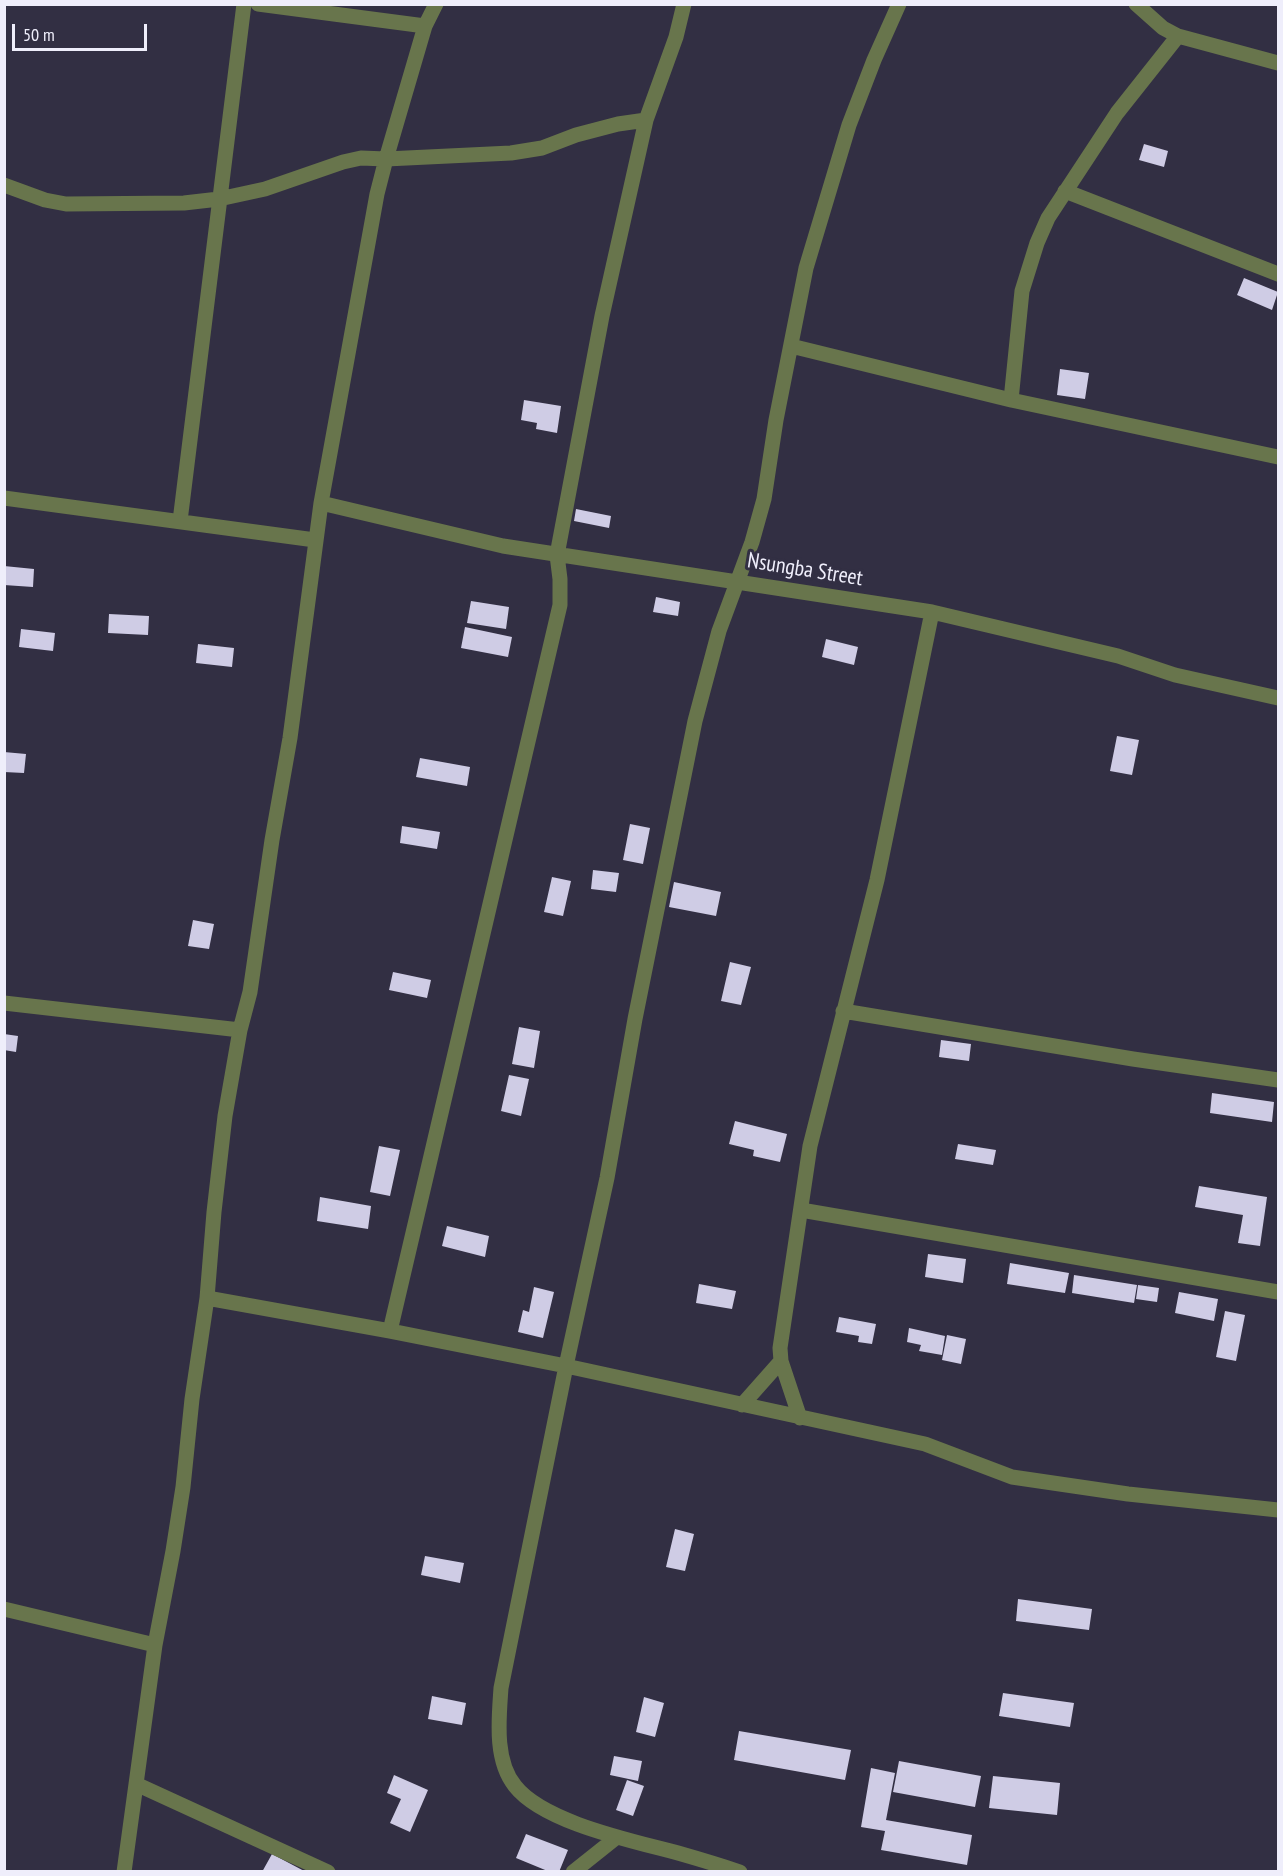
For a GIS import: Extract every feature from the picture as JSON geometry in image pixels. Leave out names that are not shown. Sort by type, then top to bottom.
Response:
[{"type":"street","points":[[180,521],[244,4]]},
{"type":"street","points":[[258,4],[425,26]]},
{"type":"street","points":[[123,1872],[155,1646],[178,1520],[207,1298],[221,1148],[240,1030],[250,992],[272,840],[290,738],[321,502],[356,306],[386,159],[425,26],[436,4]]},
{"type":"street","points":[[390,1331],[560,605],[557,555],[602,316],[646,120],[676,37],[684,4]]},
{"type":"street","points":[[740,1872],[617,1837],[564,1819],[531,1801],[514,1785],[504,1764],[499,1742],[501,1688],[566,1366],[608,1178],[634,1019],[695,721],[719,631],[752,542],[764,499],[776,420],[806,268],[849,125],[899,4]]},
{"type":"street","points":[[1136,4],[1163,28],[1178,36],[1278,63]]},
{"type":"street","points":[[1011,400],[1022,291],[1037,243],[1048,218],[1117,113],[1178,36]]},
{"type":"street","points":[[4,184],[45,200],[66,204],[149,204],[219,199],[265,189],[361,158],[386,159],[511,153],[542,148],[576,135],[618,124],[646,120]]},
{"type":"street","points":[[1065,191],[1278,274]]},
{"type":"street","points":[[791,346],[1011,400],[1278,457]]},
{"type":"street","points":[[4,498],[315,540]]},
{"type":"street","name":"Nsungba Street","points":[[321,502],[503,546],[932,612],[1118,656],[1175,675],[1278,698]]},
{"type":"street","points":[[801,1418],[781,1361],[780,1348],[810,1146],[877,880],[932,612]]},
{"type":"street","points":[[4,1003],[240,1030]]},
{"type":"street","points":[[843,1011],[1121,1057],[1278,1080]]},
{"type":"street","points":[[801,1209],[1278,1292]]},
{"type":"street","points":[[207,1298],[566,1366],[925,1444],[1012,1477],[1128,1494],[1278,1510]]},
{"type":"street","points":[[742,1405],[781,1361]]},
{"type":"street","points":[[4,1608],[155,1646]]},
{"type":"street","points":[[136,1784],[328,1872]]},
{"type":"street","points":[[573,1872],[617,1837]]},
{"type":"building","points":[[1144,144],[1168,151],[1164,167],[1139,160]]},
{"type":"building","points":[[1244,278],[1278,292],[1272,310],[1237,295]]},
{"type":"building","points":[[1060,369],[1089,373],[1085,399],[1057,395]]},
{"type":"building","points":[[524,400],[561,406],[557,433],[536,429],[537,423],[521,420]]},
{"type":"building","points":[[576,509],[611,516],[609,528],[574,521]]},
{"type":"building","points":[[4,566],[34,569],[33,587],[4,585]]},
{"type":"building","points":[[656,597],[680,602],[678,616],[653,612]]},
{"type":"building","points":[[471,601],[509,607],[506,629],[467,623]]},
{"type":"building","points":[[109,614],[149,616],[148,635],[108,633]]},
{"type":"building","points":[[465,627],[512,637],[508,657],[461,648]]},
{"type":"building","points":[[21,629],[55,633],[53,651],[19,647]]},
{"type":"building","points":[[826,639],[858,647],[854,665],[822,657]]},
{"type":"building","points":[[198,644],[234,648],[232,667],[196,663]]},
{"type":"building","points":[[1117,736],[1139,740],[1132,775],[1110,771]]},
{"type":"building","points":[[4,752],[26,754],[24,773],[4,772]]},
{"type":"building","points":[[420,758],[470,767],[467,786],[416,777]]},
{"type":"building","points":[[630,824],[650,828],[643,864],[623,860]]},
{"type":"building","points":[[402,826],[440,832],[437,849],[400,843]]},
{"type":"building","points":[[593,870],[619,873],[616,892],[591,889]]},
{"type":"building","points":[[552,877],[571,881],[563,916],[544,912]]},
{"type":"building","points":[[674,882],[721,892],[716,916],[669,907]]},
{"type":"building","points":[[193,920],[214,924],[209,949],[188,946]]},
{"type":"building","points":[[730,962],[751,967],[741,1005],[721,1001]]},
{"type":"building","points":[[393,972],[431,980],[427,998],[389,990]]},
{"type":"building","points":[[519,1027],[540,1031],[534,1068],[512,1064]]},
{"type":"building","points":[[4,1034],[18,1036],[16,1052],[4,1050]]},
{"type":"building","points":[[941,1040],[971,1044],[969,1061],[939,1057]]},
{"type":"building","points":[[509,1075],[529,1079],[521,1116],[501,1111]]},
{"type":"building","points":[[1212,1093],[1274,1102],[1272,1122],[1210,1113]]},
{"type":"building","points":[[735,1121],[787,1134],[780,1162],[753,1156],[754,1150],[729,1144]]},
{"type":"building","points":[[958,1144],[996,1150],[993,1165],[955,1159]]},
{"type":"building","points":[[379,1146],[400,1150],[390,1196],[370,1192]]},
{"type":"building","points":[[1199,1186],[1267,1197],[1260,1246],[1238,1243],[1243,1215],[1195,1207]]},
{"type":"building","points":[[320,1197],[371,1206],[368,1229],[317,1221]]},
{"type":"building","points":[[447,1226],[489,1236],[485,1257],[442,1246]]},
{"type":"building","points":[[928,1254],[966,1259],[963,1283],[925,1277]]},
{"type":"building","points":[[1010,1263],[1069,1273],[1065,1293],[1007,1284]]},
{"type":"building","points":[[1074,1275],[1137,1285],[1134,1303],[1072,1293]]},
{"type":"building","points":[[699,1284],[736,1291],[732,1309],[696,1303]]},
{"type":"building","points":[[1138,1285],[1159,1288],[1157,1302],[1136,1299]]},
{"type":"building","points":[[534,1287],[554,1292],[543,1338],[518,1332],[523,1310],[529,1312]]},
{"type":"building","points":[[1179,1292],[1218,1299],[1214,1321],[1175,1313]]},
{"type":"building","points":[[1225,1311],[1245,1315],[1236,1361],[1216,1357]]},
{"type":"building","points":[[839,1317],[876,1324],[872,1344],[858,1342],[859,1336],[836,1332]]},
{"type":"building","points":[[909,1328],[945,1336],[942,1355],[919,1351],[921,1345],[907,1342]]},
{"type":"building","points":[[947,1335],[966,1339],[961,1364],[942,1360]]},
{"type":"building","points":[[675,1529],[694,1534],[685,1571],[666,1567]]},
{"type":"building","points":[[425,1556],[464,1563],[460,1583],[421,1575]]},
{"type":"building","points":[[1018,1599],[1092,1609],[1089,1630],[1016,1621]]},
{"type":"building","points":[[1003,1693],[1074,1703],[1070,1727],[999,1716]]},
{"type":"building","points":[[432,1696],[466,1703],[462,1725],[428,1719]]},
{"type":"building","points":[[644,1697],[664,1703],[655,1737],[636,1732]]},
{"type":"building","points":[[739,1731],[851,1750],[845,1780],[734,1760]]},
{"type":"building","points":[[614,1756],[642,1761],[638,1781],[610,1775]]},
{"type":"building","points":[[899,1761],[981,1776],[975,1807],[893,1792]]},
{"type":"building","points":[[871,1768],[895,1773],[886,1820],[972,1835],[967,1865],[881,1850],[885,1831],[861,1827]]},
{"type":"building","points":[[394,1775],[428,1790],[410,1832],[390,1823],[401,1799],[387,1793]]},
{"type":"building","points":[[993,1776],[1060,1783],[1057,1815],[989,1808]]},
{"type":"building","points":[[627,1780],[644,1786],[633,1816],[616,1810]]},
{"type":"building","points":[[526,1834],[568,1850],[559,1872],[550,1872],[516,1858]]},
{"type":"building","points":[[272,1854],[306,1872],[262,1872]]}]
